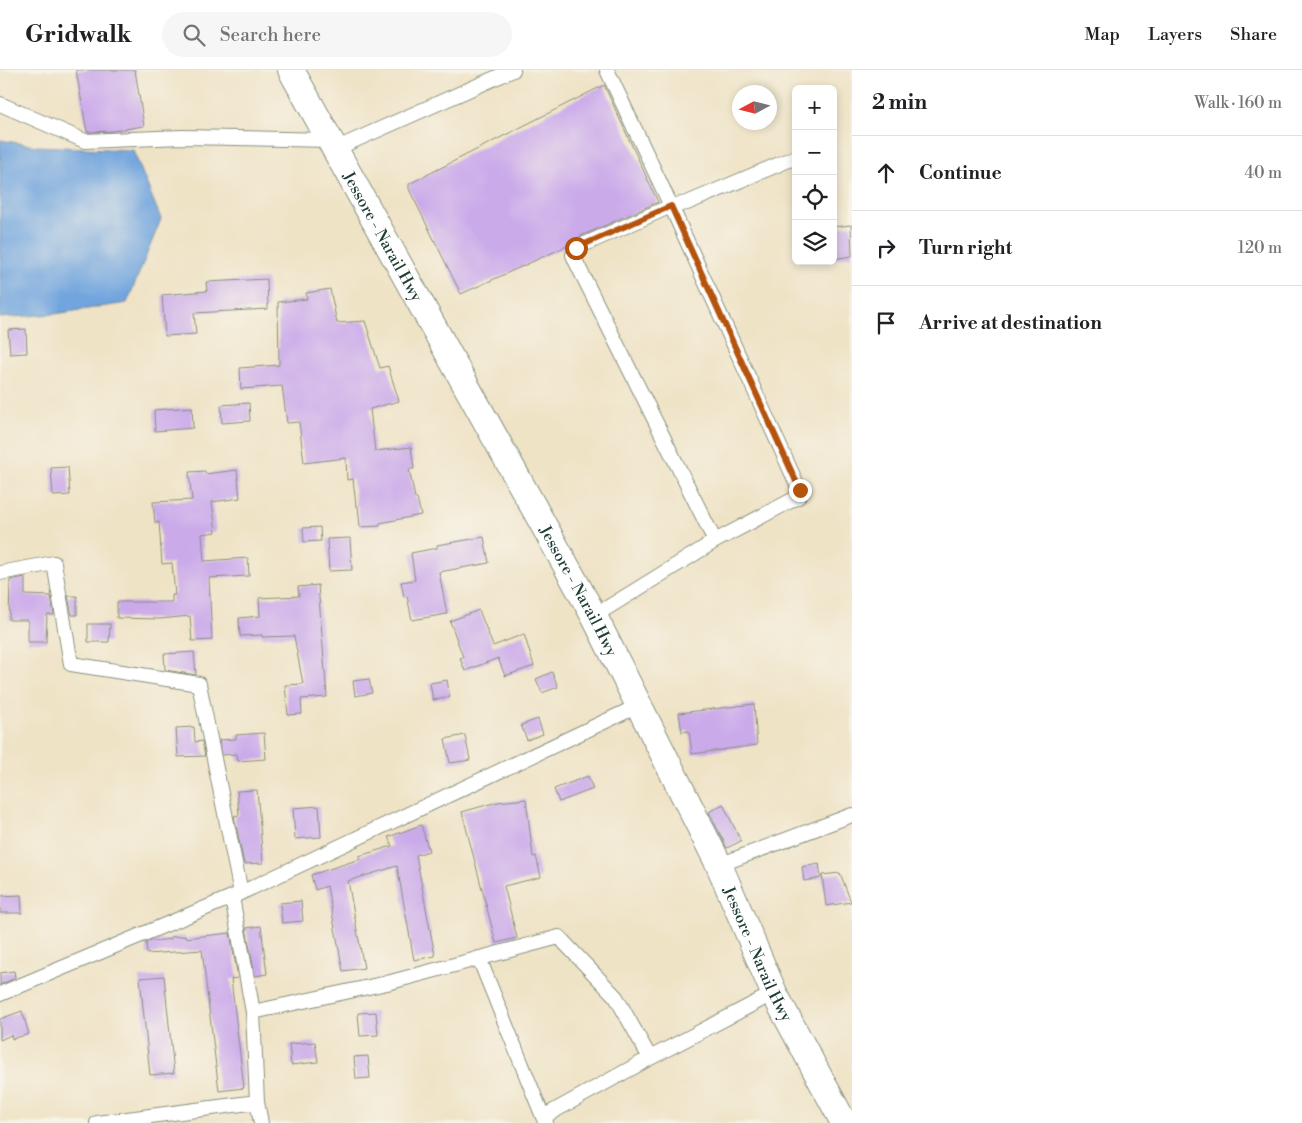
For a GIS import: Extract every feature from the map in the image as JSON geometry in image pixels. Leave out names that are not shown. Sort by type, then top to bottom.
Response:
[{"type":"highway","name":"Jessore - Narail Hwy","points":[[291,70],[594,616],[719,864],[774,993],[844,1123]]},
{"type":"street","points":[[0,104],[85,141],[182,138],[333,144],[513,70]]},
{"type":"street","points":[[594,616],[715,542],[798,497],[800,494],[800,490],[671,206],[607,70]]},
{"type":"street","points":[[715,542],[574,255],[576,248],[671,206],[687,202],[792,159]]},
{"type":"street","points":[[0,573],[54,563],[70,664],[199,684],[236,892],[253,1012],[257,1102],[261,1123]]},
{"type":"street","points":[[0,994],[236,892],[640,705]]},
{"type":"street","points":[[719,864],[852,815]]},
{"type":"street","points":[[253,1012],[387,983],[559,937],[616,997],[650,1058]]},
{"type":"street","points":[[479,958],[544,1120],[650,1058],[774,993]]},
{"type":"street","points":[[97,1123],[257,1102]]},
{"type":"water","points":[[0,140],[36,146],[133,150],[161,219],[127,303],[54,314],[0,318]]},
{"type":"building","points":[[76,70],[135,70],[144,126],[112,131],[87,132]]},
{"type":"building","points":[[604,85],[658,202],[572,240],[567,246],[461,294],[409,189],[409,184]]},
{"type":"building","points":[[851,225],[852,256],[837,258],[837,227]]},
{"type":"building","points":[[267,279],[268,309],[194,313],[196,334],[165,336],[162,295],[207,291],[206,282]]},
{"type":"building","points":[[330,289],[337,323],[365,321],[380,368],[388,366],[399,401],[370,409],[375,451],[411,447],[414,469],[409,469],[415,498],[417,498],[421,515],[380,523],[380,526],[360,527],[353,479],[347,480],[346,458],[304,463],[299,422],[287,423],[282,386],[241,389],[240,368],[279,365],[278,302],[307,299],[306,293]]},
{"type":"building","points":[[26,329],[27,353],[10,354],[8,330]]},
{"type":"building","points":[[249,403],[250,421],[222,423],[221,405]]},
{"type":"building","points":[[192,407],[193,428],[155,431],[154,410]]},
{"type":"building","points":[[68,467],[70,495],[53,496],[51,468]]},
{"type":"building","points":[[237,470],[240,498],[212,502],[216,532],[202,534],[204,561],[248,558],[249,576],[209,578],[212,640],[192,641],[190,616],[160,619],[117,618],[117,602],[172,602],[172,595],[175,595],[172,563],[162,564],[159,522],[155,523],[153,502],[192,500],[189,472],[205,471],[205,474]]},
{"type":"building","points":[[320,527],[321,541],[304,542],[303,528]]},
{"type":"building","points":[[484,537],[489,563],[439,572],[447,614],[412,620],[407,596],[404,597],[401,582],[415,580],[411,553],[437,548],[437,545]]},
{"type":"building","points":[[350,538],[352,570],[329,571],[327,539]]},
{"type":"building","points":[[25,577],[25,595],[51,596],[54,615],[47,615],[46,642],[28,642],[28,620],[9,620],[10,580]]},
{"type":"building","points":[[318,585],[327,697],[301,699],[302,714],[288,715],[285,685],[303,684],[294,636],[240,636],[239,618],[260,616],[259,598],[299,596],[298,587]]},
{"type":"building","points":[[68,596],[77,596],[77,615],[72,615]]},
{"type":"building","points":[[479,610],[493,646],[524,634],[534,666],[505,676],[498,658],[465,671],[460,658],[463,657],[450,621]]},
{"type":"building","points":[[88,624],[110,624],[109,642],[88,642]]},
{"type":"building","points":[[194,652],[196,675],[165,670],[164,654]]},
{"type":"building","points":[[552,672],[558,687],[542,693],[536,679]]},
{"type":"building","points":[[369,679],[372,693],[355,696],[353,681]]},
{"type":"building","points":[[447,680],[450,697],[433,700],[430,683]]},
{"type":"building","points":[[754,704],[757,745],[692,754],[689,731],[682,732],[679,713]]},
{"type":"building","points":[[538,719],[543,734],[527,740],[521,725]]},
{"type":"building","points":[[194,727],[195,742],[202,741],[205,756],[178,757],[176,728]]},
{"type":"building","points":[[264,733],[266,759],[238,761],[237,754],[222,755],[219,740],[236,739],[236,735]]},
{"type":"building","points":[[465,735],[470,760],[450,763],[445,739]]},
{"type":"building","points":[[588,776],[593,789],[559,802],[554,789]]},
{"type":"building","points":[[257,790],[263,863],[244,864],[234,816],[239,815],[237,791]]},
{"type":"building","points":[[526,799],[533,857],[536,856],[541,877],[504,886],[517,938],[496,943],[462,812],[497,802]]},
{"type":"building","points":[[723,804],[741,841],[727,848],[709,812]]},
{"type":"building","points":[[319,806],[321,837],[295,839],[293,808]]},
{"type":"building","points":[[421,825],[429,851],[416,855],[435,956],[414,960],[397,866],[348,881],[364,968],[343,971],[327,886],[315,890],[311,875],[360,859],[359,856],[392,846],[388,837]]},
{"type":"building","points":[[819,864],[821,878],[804,881],[802,867]]},
{"type":"building","points":[[840,873],[851,902],[826,906],[822,875]]},
{"type":"building","points":[[21,895],[22,913],[0,913],[0,896]]},
{"type":"building","points":[[301,901],[303,921],[282,923],[280,903]]},
{"type":"building","points":[[261,926],[267,974],[255,976],[246,928]]},
{"type":"building","points":[[230,933],[238,978],[231,979],[244,1088],[219,1091],[202,950],[147,954],[146,942],[171,939],[170,937],[185,936],[185,938]]},
{"type":"building","points":[[14,971],[15,978],[0,985],[0,973]]},
{"type":"building","points":[[164,976],[174,1073],[150,1075],[140,978]]},
{"type":"building","points":[[22,1011],[29,1034],[12,1039],[11,1035],[0,1040],[0,1019]]},
{"type":"building","points":[[376,1012],[378,1035],[360,1036],[358,1013]]},
{"type":"building","points":[[315,1042],[318,1062],[291,1065],[289,1044]]},
{"type":"building","points":[[368,1056],[370,1078],[356,1079],[354,1057]]},
{"type":"route","points":[[576,248],[671,206],[800,490]]}]
